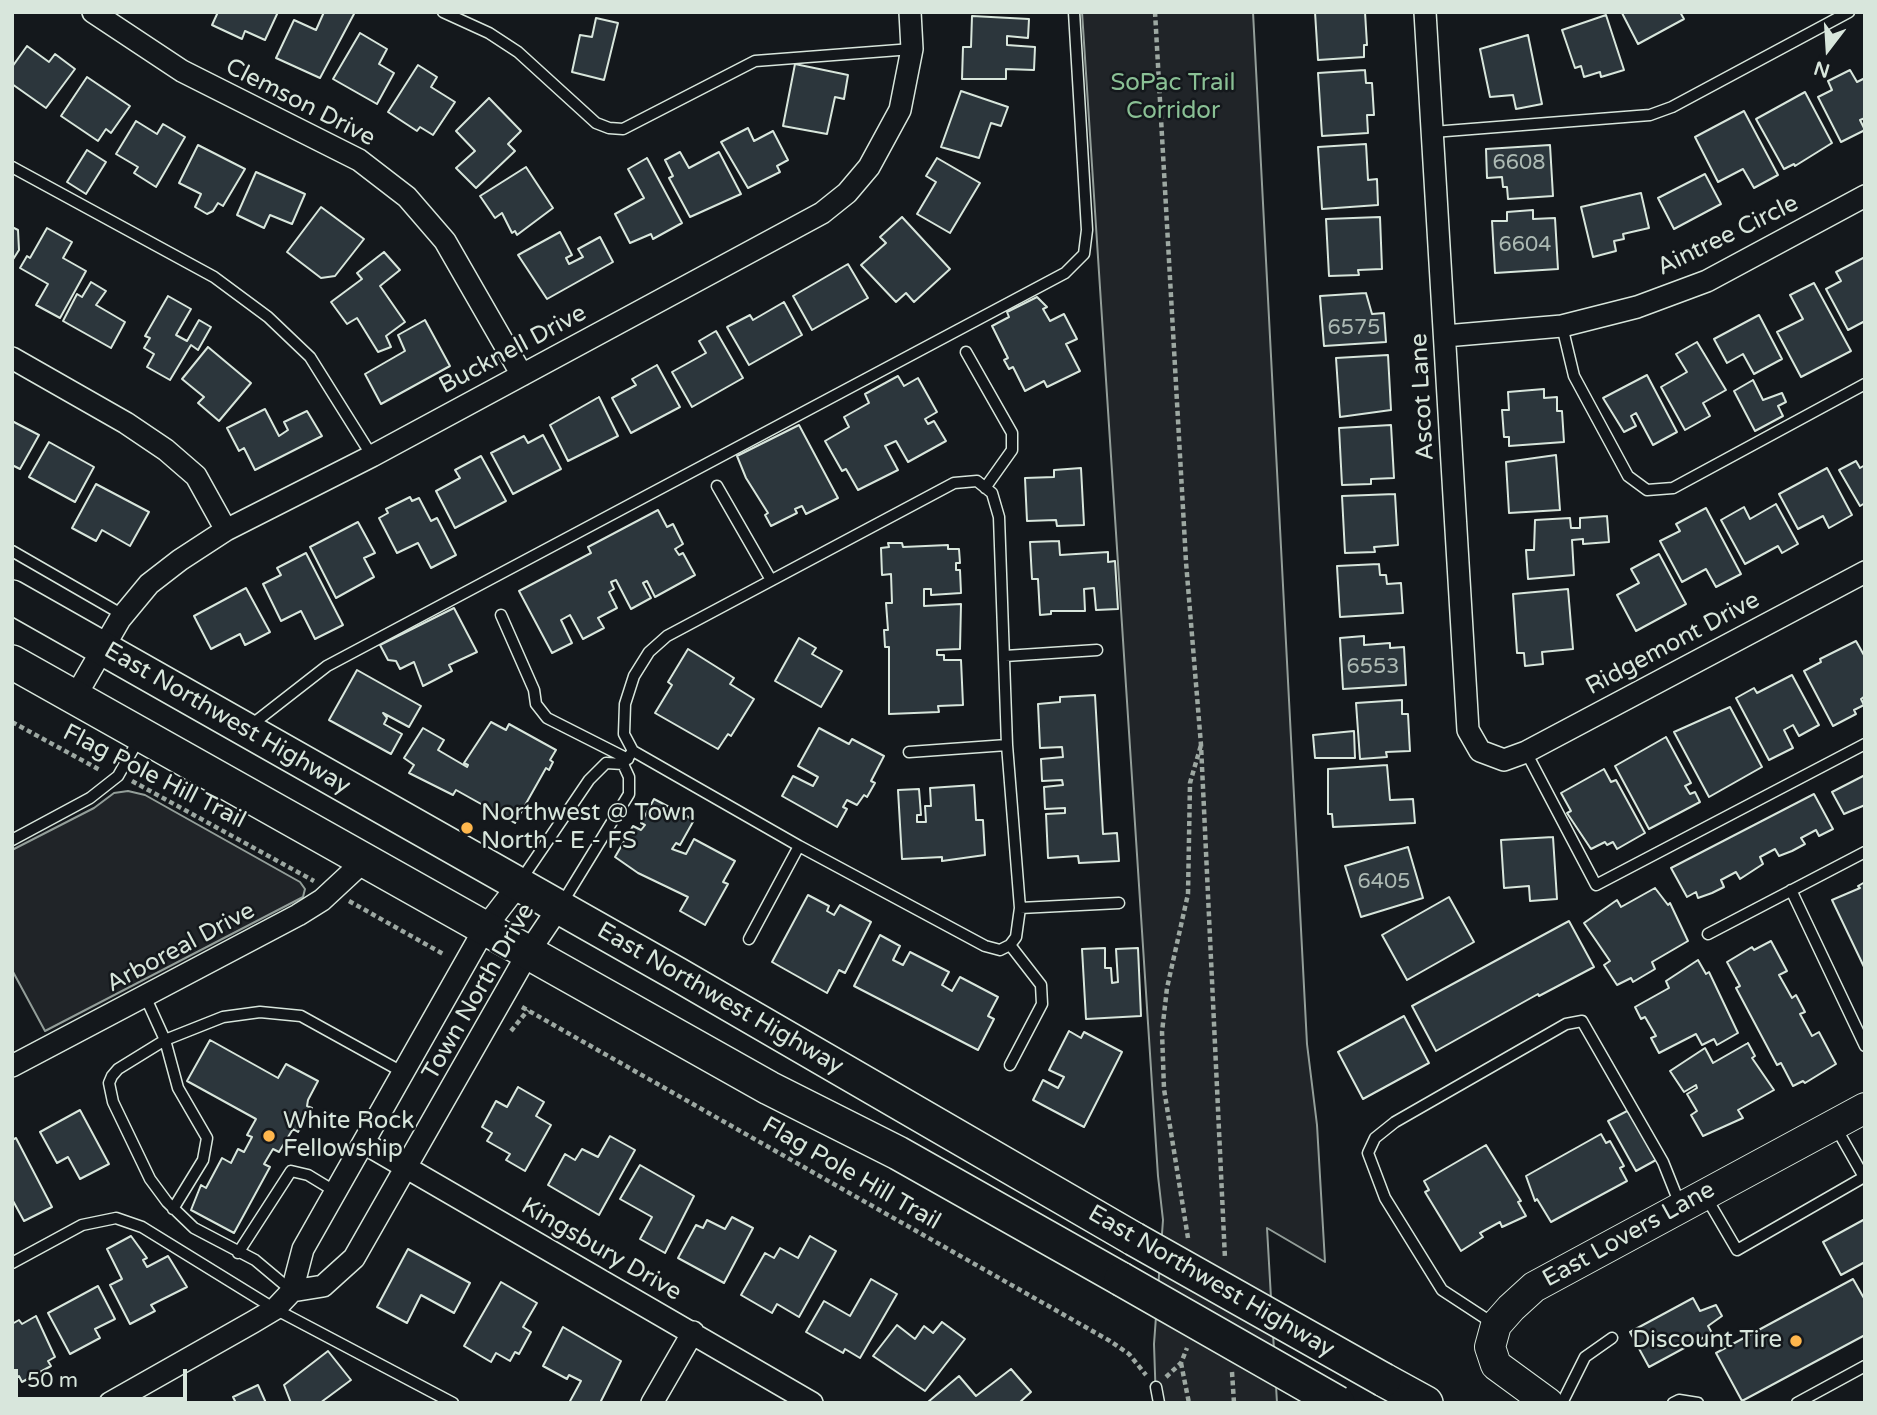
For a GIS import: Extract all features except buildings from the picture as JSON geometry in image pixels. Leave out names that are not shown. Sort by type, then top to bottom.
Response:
[{"type":"main road","name":"East Northwest Highway","points":[[12,597],[559,907],[1134,1239],[1426,1403]]},
{"type":"main road","name":"East Northwest Highway","points":[[12,662],[769,1088],[898,1153],[1338,1403]]},
{"type":"street","name":"Clemson Drive","points":[[93,12],[182,71],[359,160],[407,197],[445,241],[522,374]]},
{"type":"street","name":"Bucknell Drive","points":[[75,697],[102,647],[123,615],[149,584],[226,530],[372,456],[822,213],[847,193],[869,167],[900,110],[912,49],[910,12]]},
{"type":"street","name":"Ascot Lane","points":[[1425,12],[1468,730],[1480,751],[1504,760]]},
{"type":"street","name":"Aintree Circle","points":[[1445,335],[1562,326],[1637,307],[1707,281],[1865,196]]},
{"type":"street","points":[[12,358],[126,423],[166,450],[196,476],[226,530]]},
{"type":"street","name":"Ridgemont Drive","points":[[1504,760],[1526,752],[1865,572]]},
{"type":"street","name":"Arboreal Drive","points":[[12,1066],[323,900],[364,861]]},
{"type":"street","name":"Town North Drive","points":[[518,885],[485,928],[303,1249],[292,1292],[323,1286],[355,1258],[528,953],[559,907]]},
{"type":"street","name":"East Lovers Lane","points":[[1496,1325],[1534,1287],[1865,1108]]},
{"type":"street","name":"Kingsbury Drive","points":[[364,1143],[812,1403]]},
{"type":"street","points":[[110,1403],[275,1309],[292,1292]]},
{"type":"street","points":[[1496,1325],[1490,1347],[1496,1365],[1548,1403]]},
{"type":"street","points":[[652,1403],[693,1332]]},
{"type":"lane","points":[[443,12],[489,33],[518,52],[596,122],[609,128],[623,128],[766,58],[912,49]]},
{"type":"lane","points":[[245,730],[327,666],[1065,273],[1084,254],[1087,229],[1074,12]]},
{"type":"lane","points":[[1433,132],[1650,115],[1672,107],[1849,12]]},
{"type":"lane","points":[[12,167],[214,277],[268,317],[310,357],[372,456]]},
{"type":"lane","points":[[1562,326],[1574,376],[1628,476],[1647,490],[1673,488],[1865,384]]},
{"type":"lane","points":[[966,352],[1012,433],[1012,450],[985,488]]},
{"type":"lane","points":[[501,615],[534,690],[536,704],[547,718],[628,758],[799,846],[985,946],[1000,950],[1010,945],[1016,937],[1020,908],[1007,745],[999,517],[992,493],[976,481],[954,483],[667,636],[649,652],[634,676],[625,704],[624,734],[628,758],[629,794],[559,907]]},
{"type":"lane","points":[[717,486],[771,580]]},
{"type":"lane","points":[[12,551],[123,615]]},
{"type":"lane","points":[[1005,656],[1097,650]]},
{"type":"lane","points":[[12,840],[90,798],[118,776],[141,735]]},
{"type":"lane","points":[[1526,752],[1597,885],[1865,744]]},
{"type":"lane","points":[[909,752],[1007,745]]},
{"type":"lane","points":[[518,885],[589,780],[606,763],[628,758]]},
{"type":"lane","points":[[749,939],[799,846]]},
{"type":"lane","points":[[1708,934],[1865,852]]},
{"type":"lane","points":[[1791,890],[1865,1046]]},
{"type":"lane","points":[[1020,908],[1119,903]]},
{"type":"lane","points":[[1010,945],[1041,985],[1042,1004],[1010,1065]]},
{"type":"lane","points":[[145,996],[165,1041],[178,1088],[204,1128],[207,1138],[203,1160],[173,1209]]},
{"type":"lane","points":[[292,1292],[255,1260],[194,1228],[173,1209],[150,1179],[113,1102],[110,1088],[112,1076],[118,1069],[165,1041],[223,1017],[260,1012],[292,1013],[404,1073]]},
{"type":"lane","points":[[1496,1325],[1442,1290],[1385,1198],[1368,1153],[1375,1138],[1395,1122],[1566,1024],[1582,1021],[1663,1162],[1693,1201],[1737,1250],[1864,1177],[1833,1124]]},
{"type":"lane","points":[[238,1253],[291,1171],[308,1175],[336,1192]]},
{"type":"lane","points":[[12,1263],[82,1225],[116,1217],[142,1227],[275,1309],[453,1403]]},
{"type":"lane","points":[[1562,1403],[1585,1357],[1612,1338]]},
{"type":"lane","points":[[1797,1403],[1865,1366]]},
{"type":"lane","points":[[1156,1387],[1159,1403]]},
{"type":"lane","points":[[1673,1403],[1679,1400],[1698,1403]]},
{"type":"path","points":[[1155,12],[1186,562],[1201,745],[1226,1272]]},
{"type":"path","name":"Flag Pole Hill Trail","points":[[12,722],[96,769],[139,783],[317,883]]},
{"type":"path","points":[[1189,1250],[1184,1200],[1166,1101],[1162,1032],[1167,988],[1188,894],[1191,783],[1201,745]]},
{"type":"path","points":[[351,902],[451,958]]},
{"type":"path","name":"Flag Pole Hill Trail","points":[[518,1004],[1110,1341],[1129,1354],[1156,1387]]},
{"type":"path","points":[[511,1031],[528,1010]]},
{"type":"path","points":[[1156,1387],[1181,1363],[1190,1335]]},
{"type":"path","points":[[1181,1363],[1189,1403]]},
{"type":"path","points":[[1232,1363],[1234,1403]]},
{"type":"green space","name":"SoPac Trail Corridor","points":[[1082,12],[1253,12],[1307,1044],[1317,1125],[1325,1262],[1267,1228],[1277,1403],[1156,1403],[1154,1344],[1163,1220]]},
{"type":"green space","points":[[128,791],[145,795],[300,882],[305,889],[303,897],[45,1031],[12,970],[12,850],[94,808],[114,793]]},
{"type":"place","name":"Northwest @ Town North - E - FS","points":[[467,828]]},
{"type":"place","name":"White Rock Fellowship","points":[[269,1136]]},
{"type":"place","name":"Discount Tire","points":[[1796,1341]]}]
